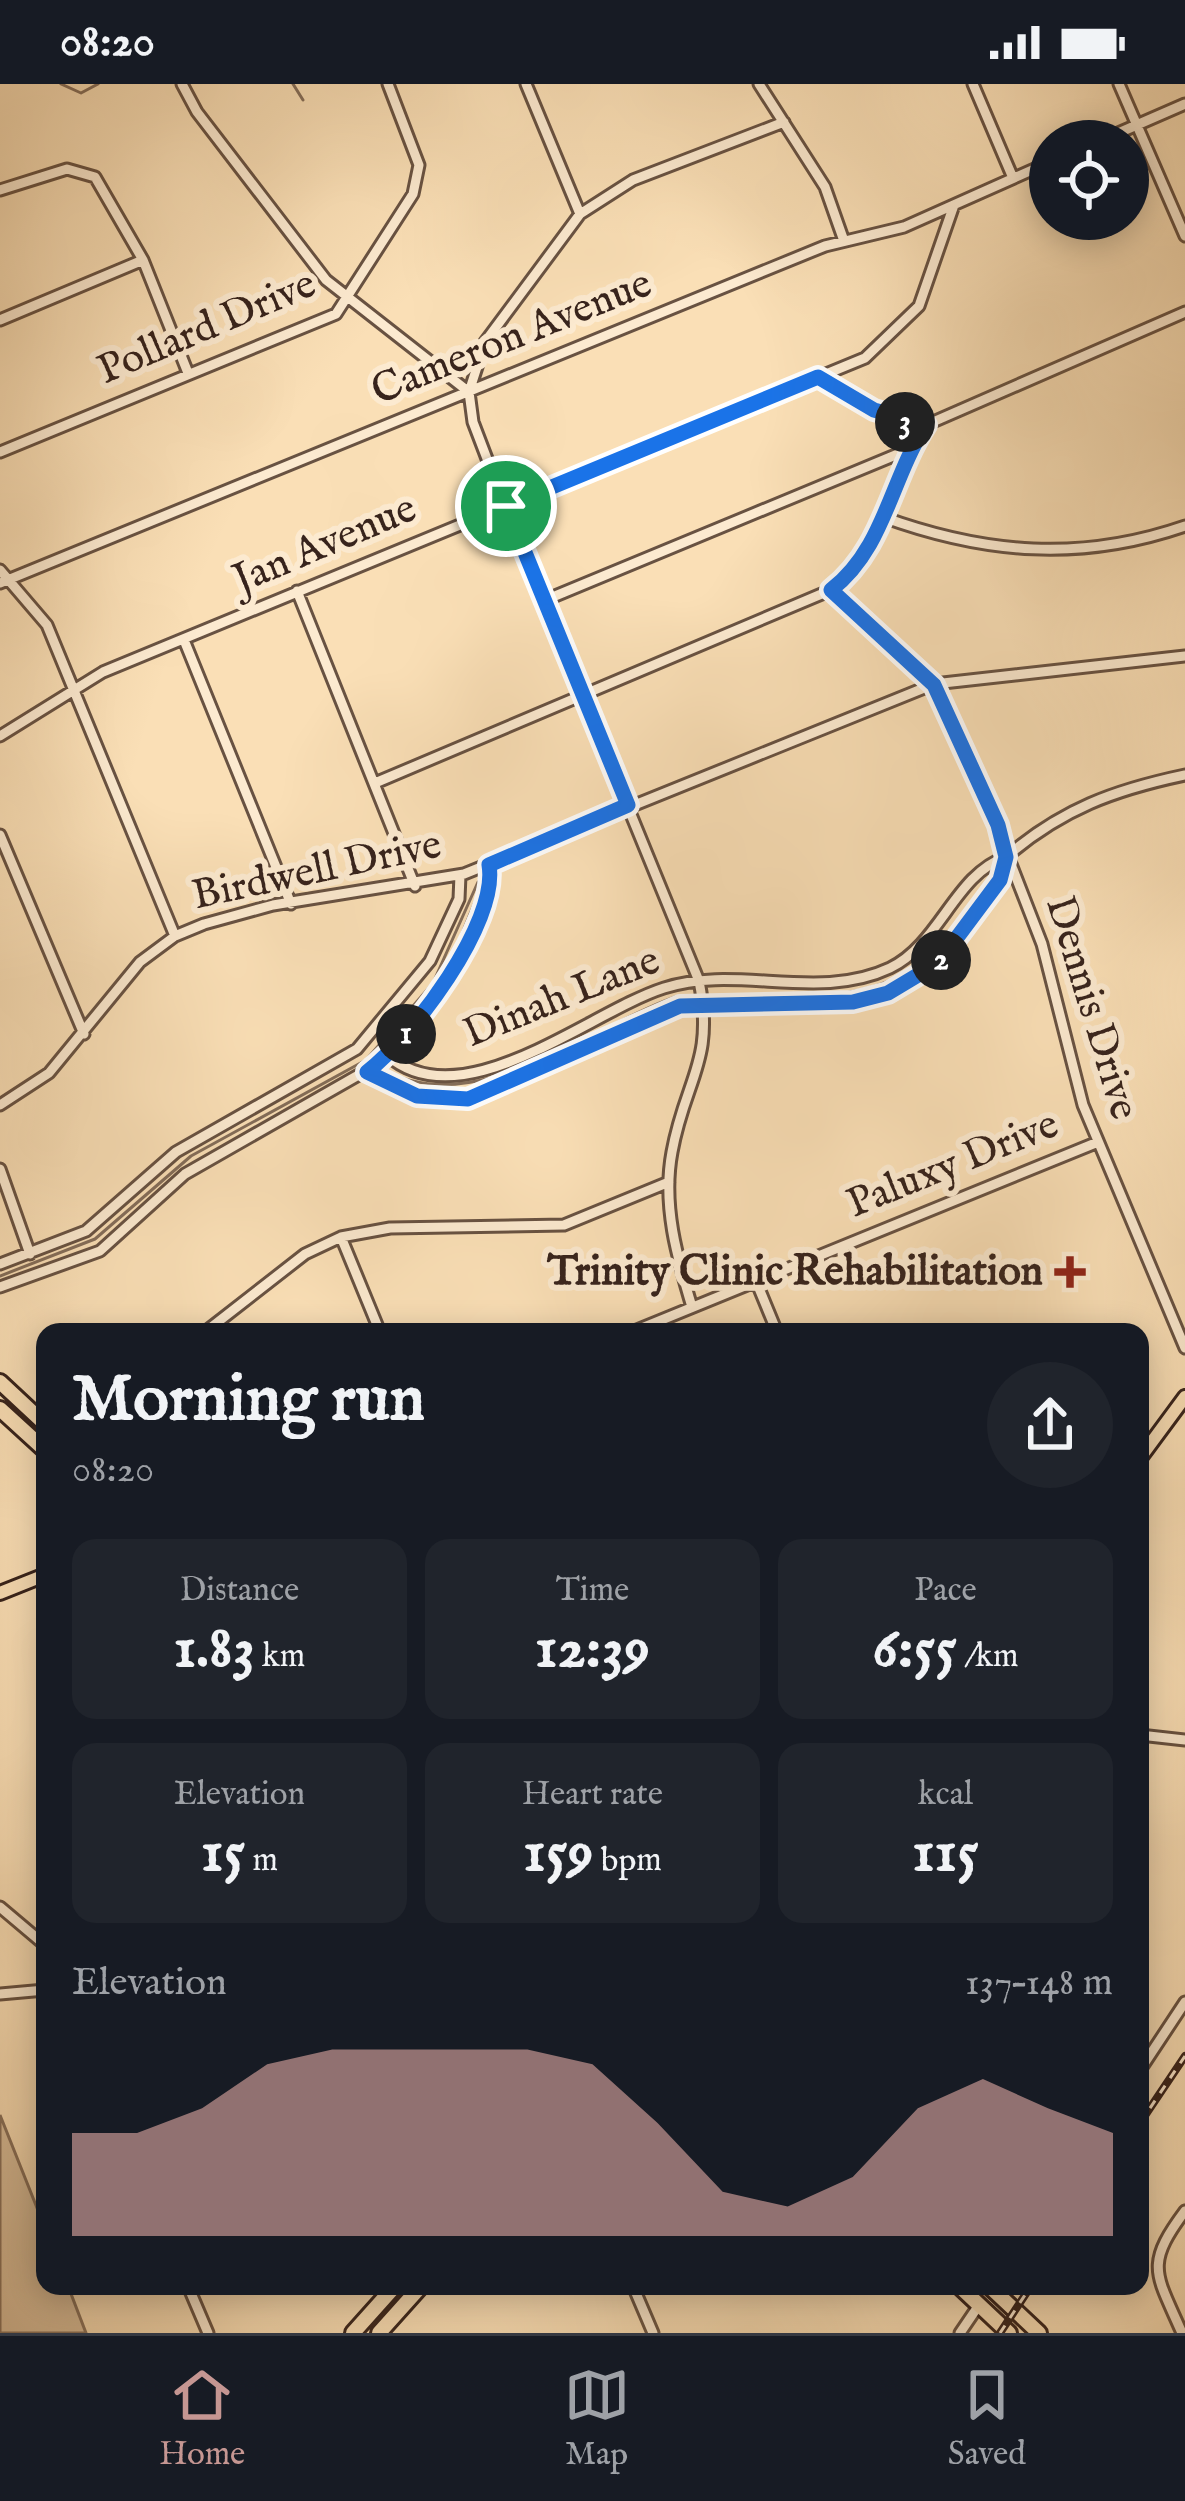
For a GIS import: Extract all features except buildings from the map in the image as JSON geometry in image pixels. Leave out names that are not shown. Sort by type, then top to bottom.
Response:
[{"type":"highway","points":[[0,1382],[36,1416]]},
{"type":"highway","points":[[0,1409],[36,1442]]},
{"type":"highway","points":[[353,2333],[387,2295]]},
{"type":"highway","points":[[379,2333],[413,2295]]},
{"type":"highway","points":[[969,2295],[1009,2333]]},
{"type":"highway","points":[[999,2295],[1039,2333]]},
{"type":"main road","points":[[1149,1446],[1185,1397]]},
{"type":"main road","points":[[0,1593],[36,1579]]},
{"type":"street","points":[[182,84],[236,165],[347,302],[469,392]]},
{"type":"street","name":"Pollard Drive","points":[[0,452],[336,314],[409,206],[416,184],[419,165],[388,84]]},
{"type":"street","points":[[526,84],[580,214]]},
{"type":"street","points":[[759,84],[825,188],[844,241]]},
{"type":"street","points":[[973,84],[1013,178]]},
{"type":"street","points":[[1119,84],[1135,120]]},
{"type":"street","points":[[1148,120],[1185,104]]},
{"type":"street","points":[[692,1307],[675,1249],[668,1182],[672,1151],[703,1054],[704,1006],[699,981],[543,602],[473,422],[469,392],[485,341],[580,214],[633,180],[784,122]]},
{"type":"street","points":[[1149,153],[1185,236]]},
{"type":"street","points":[[0,190],[80,169],[95,176],[143,260],[188,374]]},
{"type":"street","name":"Cameron Avenue","points":[[0,583],[844,241],[904,226],[1029,172]]},
{"type":"street","name":"Jan Avenue","points":[[0,736],[72,689],[296,591],[866,358],[908,322],[935,273],[953,205]]},
{"type":"street","points":[[0,320],[143,260]]},
{"type":"street","points":[[375,782],[831,590],[861,564],[910,449],[926,425],[1185,312]]},
{"type":"street","points":[[818,377],[874,410],[926,425]]},
{"type":"street","points":[[543,602],[910,449]]},
{"type":"street","points":[[883,517],[934,536],[1023,551],[1102,548],[1185,526]]},
{"type":"street","points":[[0,570],[12,578],[47,625],[175,936]]},
{"type":"street","name":"Dennis Drive","points":[[831,590],[934,685],[962,738],[1048,962],[1098,1142],[1185,1348]]},
{"type":"street","points":[[296,591],[415,886]]},
{"type":"street","points":[[184,640],[291,904]]},
{"type":"street","name":"Birdwell Drive","points":[[0,1105],[50,1073],[140,962],[175,936],[250,910],[460,875],[934,685],[1185,656]]},
{"type":"street","name":"Dinah Lane","points":[[387,1055],[429,1076],[473,1072],[572,1034],[640,997],[699,981],[817,985],[890,968],[924,944],[986,864],[1006,857],[1043,825],[1093,798],[1185,775]]},
{"type":"street","points":[[0,835],[84,1034]]},
{"type":"street","name":"Dinah Lane","points":[[367,1072],[417,1096],[468,1099],[592,1049],[658,1014],[704,1006],[825,1006],[902,987],[959,942],[1000,880],[1006,857]]},
{"type":"street","points":[[0,1287],[100,1250],[185,1174],[259,1127],[367,1072],[387,1055],[454,971],[490,881],[489,865]]},
{"type":"street","points":[[0,1264],[86,1231],[176,1152],[358,1049],[430,962],[459,899],[460,875]]},
{"type":"street","name":"Paluxy Drive","points":[[654,1323],[1098,1142]]},
{"type":"street","points":[[0,1168],[29,1253]]},
{"type":"street","points":[[217,1323],[305,1254],[340,1237],[391,1228],[564,1226],[668,1182]]},
{"type":"street","points":[[340,1237],[376,1323]]},
{"type":"street","points":[[756,1281],[773,1323]]},
{"type":"street","points":[[1149,1736],[1185,1740]]},
{"type":"street","points":[[0,1907],[36,1937]]},
{"type":"street","points":[[0,1994],[36,1991]]},
{"type":"street","points":[[1149,2056],[1185,2002]]},
{"type":"street","points":[[1181,2333],[1156,2260],[1159,2247],[1185,2211]]},
{"type":"street","points":[[192,2295],[208,2333]]},
{"type":"street","points":[[637,2295],[653,2333]]},
{"type":"street","points":[[960,2333],[980,2305]]},
{"type":"shaded area","points":[[0,2115],[36,2205],[36,2295],[71,2295],[86,2333],[0,2333]]},
{"type":"waterway","points":[[61,84],[81,93],[98,84]]},
{"type":"waterway","points":[[293,84],[303,100]]},
{"type":"waterway","points":[[0,1276],[95,1239],[191,1156],[366,1060],[433,983],[478,882]]},
{"type":"waterway","points":[[722,995],[822,996],[872,987],[916,966],[964,920]]},
{"type":"waterway","points":[[384,1070],[420,1082],[456,1084],[494,1077],[675,997]]},
{"type":"railway","points":[[1149,2110],[1185,2056]]},
{"type":"railway","points":[[1000,2333],[1025,2295]]},
{"type":"place","name":"Trinity Clinic Rehabilitation","points":[[1070,1272]]},
{"type":"route","points":[[818,377],[874,410],[902,422],[926,425],[910,449],[870,550],[831,590],[934,685],[998,825],[1006,857],[1000,880],[959,942],[938,963],[888,993],[853,1002],[783,1008],[680,1006],[592,1049],[468,1099],[417,1096],[367,1072],[430,1006],[454,971],[490,881],[489,865],[628,805],[506,506],[818,377]]}]
